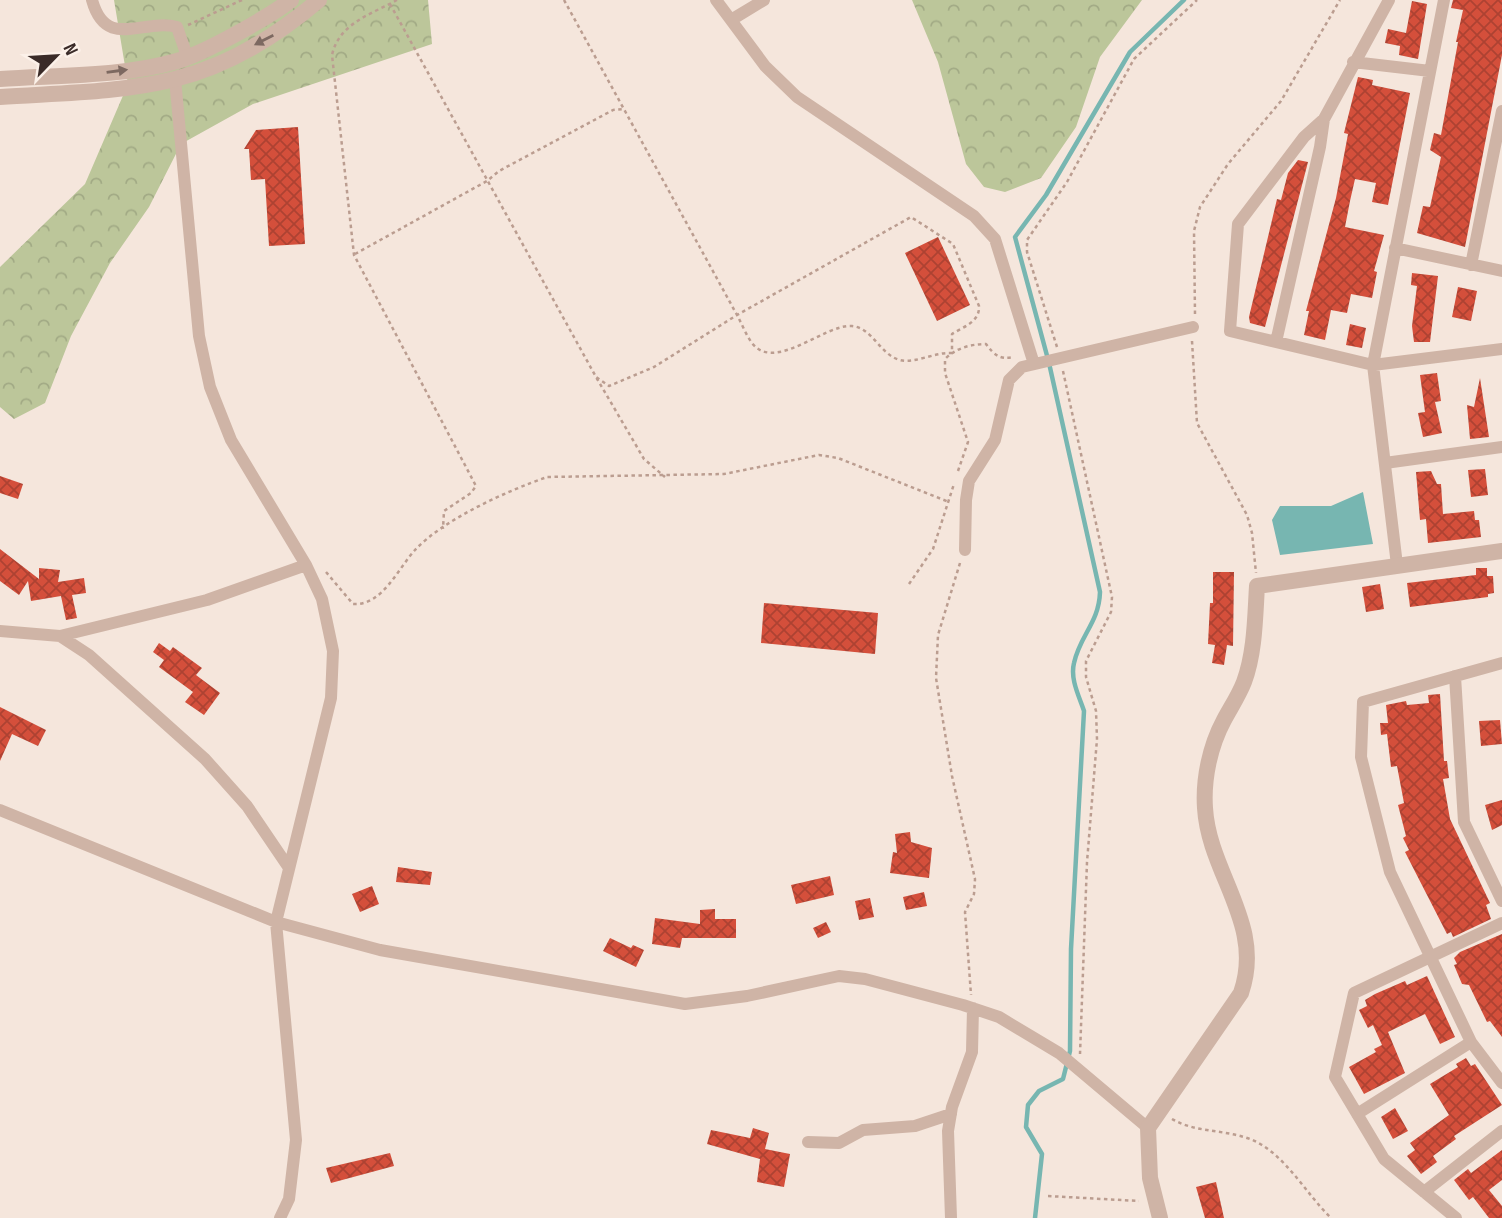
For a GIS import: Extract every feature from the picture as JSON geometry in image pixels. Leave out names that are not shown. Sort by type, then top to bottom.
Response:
[{"type":"street","points":[[92,0],[101,21],[112,28],[143,29],[173,25],[179,29],[187,56]]},
{"type":"street","points":[[0,79],[113,72],[187,56],[274,13],[291,0]]},
{"type":"street","points":[[0,97],[110,88],[175,79],[220,62],[283,30],[319,0]]},
{"type":"street","points":[[716,0],[765,66],[797,97],[974,216],[989,231],[995,239],[1032,359]]},
{"type":"street","points":[[730,20],[764,0]]},
{"type":"street","points":[[1389,0],[1324,119],[1296,147],[1238,224],[1230,331],[1373,365],[1502,349]]},
{"type":"street","points":[[1397,565],[1373,365],[1444,0]]},
{"type":"street","points":[[1353,62],[1430,71]]},
{"type":"street","points":[[175,79],[199,336],[210,387],[231,440],[306,565],[322,599],[330,630],[331,698],[276,922],[296,1140],[293,1180],[280,1218]]},
{"type":"street","points":[[1471,265],[1502,111]]},
{"type":"street","points":[[1276,342],[1324,119]]},
{"type":"street","points":[[1395,248],[1502,271]]},
{"type":"street","points":[[965,550],[965,500],[969,481],[995,440],[1009,380],[1022,367],[1032,359],[1059,356],[1194,327]]},
{"type":"street","points":[[1385,463],[1502,447]]},
{"type":"street","points":[[1158,1210],[1150,1178],[1148,1128],[1241,993],[1247,975],[1248,939],[1207,826],[1205,789],[1215,739],[1244,684],[1257,586],[1502,551]]},
{"type":"street","points":[[0,631],[60,636],[207,600],[306,565]]},
{"type":"street","points":[[60,636],[89,655],[205,759],[247,806],[289,868]]},
{"type":"street","points":[[1502,663],[1363,702],[1361,757],[1390,872],[1471,1042],[1502,1083]]},
{"type":"street","points":[[1455,676],[1464,822],[1502,901]]},
{"type":"street","points":[[0,810],[276,922],[380,950],[685,1003],[747,996],[839,975],[973,1008],[1029,1034],[1148,1128]]},
{"type":"street","points":[[1457,1218],[1384,1159],[1335,1077],[1354,993],[1502,923]]},
{"type":"street","points":[[951,1218],[948,1147],[951,1114],[972,1052],[973,1008]]},
{"type":"street","points":[[1357,1114],[1471,1042]]},
{"type":"street","points":[[808,1142],[839,1143],[863,1130],[929,1123],[951,1114]]},
{"type":"street","points":[[1424,1192],[1502,1131]]},
{"type":"path","points":[[179,29],[242,0]]},
{"type":"path","points":[[397,0],[357,20],[346,29],[332,55],[354,255],[476,486],[471,493],[444,511],[443,529]]},
{"type":"path","points":[[564,0],[753,344],[772,354],[850,326],[859,328],[890,356],[900,360],[911,361],[937,352],[952,353]]},
{"type":"path","points":[[1080,1072],[1087,862],[1097,739],[1086,661],[1111,612],[1112,597],[1059,356],[1027,252],[1027,240],[1067,182],[1134,59],[1197,0]]},
{"type":"path","points":[[390,4],[596,377],[644,459],[664,477]]},
{"type":"path","points":[[354,255],[487,181],[499,171],[614,110],[625,110]]},
{"type":"path","points":[[596,377],[609,386],[621,383],[697,342],[737,315],[911,216],[953,244],[979,306],[979,314],[975,320],[951,334],[952,353]]},
{"type":"path","points":[[909,584],[933,549],[968,442],[945,373],[945,359],[952,353],[976,344],[986,344],[994,354],[1004,359],[1032,359]]},
{"type":"path","points":[[321,565],[343,596],[352,604],[363,605],[381,594],[416,550],[443,529],[520,486],[547,477],[724,474],[819,455],[838,458],[949,502]]},
{"type":"path","points":[[965,550],[938,635],[936,678],[975,879],[974,894],[965,912],[973,1008]]},
{"type":"path","points":[[1160,1109],[1189,1128],[1232,1133],[1265,1147],[1331,1218]]},
{"type":"path","points":[[1048,1196],[1158,1210]]},
{"type":"green space","points":[[114,0],[428,0],[432,44],[253,104],[181,144],[149,207],[110,263],[71,336],[45,403],[14,419],[0,407],[0,267],[85,184],[128,84]]},
{"type":"green space","points":[[912,0],[1142,0],[1100,57],[1076,127],[1041,178],[1005,192],[984,187],[966,164],[938,62]]},
{"type":"water","points":[[1363,492],[1373,544],[1280,555],[1272,520],[1280,506],[1331,506]]},
{"type":"building","points":[[1453,0],[1502,0],[1502,55],[1465,247],[1417,233],[1423,206],[1430,207],[1441,157],[1430,150],[1434,133],[1441,135],[1463,10],[1451,8]]},
{"type":"building","points":[[1412,1],[1427,4],[1418,59],[1399,55],[1400,46],[1385,43],[1388,29],[1406,33]]},
{"type":"building","points":[[1358,77],[1373,80],[1372,85],[1410,93],[1388,205],[1372,202],[1376,183],[1355,179],[1345,227],[1384,235],[1374,271],[1377,272],[1372,298],[1351,294],[1347,313],[1331,310],[1325,340],[1304,335],[1309,311],[1306,311],[1336,198],[1348,134],[1344,133]]},
{"type":"building","points":[[298,127],[305,244],[269,246],[265,179],[251,180],[249,149],[244,149],[256,130]]},
{"type":"building","points":[[1298,160],[1308,162],[1265,327],[1250,323],[1249,317],[1277,199],[1281,200],[1288,173]]},
{"type":"building","points":[[938,237],[970,305],[937,321],[905,253]]},
{"type":"building","points":[[1412,273],[1438,276],[1430,342],[1414,342],[1412,326],[1417,286],[1411,285]]},
{"type":"building","points":[[1458,287],[1477,291],[1471,321],[1452,317]]},
{"type":"building","points":[[1350,324],[1366,328],[1362,348],[1346,345]]},
{"type":"building","points":[[1437,373],[1441,401],[1435,402],[1442,433],[1423,437],[1418,413],[1425,412],[1420,375]]},
{"type":"building","points":[[1480,378],[1489,437],[1470,439],[1467,405],[1474,407]]},
{"type":"building","points":[[1485,469],[1488,495],[1471,497],[1468,470]]},
{"type":"building","points":[[1431,471],[1437,484],[1441,484],[1443,514],[1474,511],[1475,520],[1479,520],[1481,537],[1428,543],[1426,519],[1420,520],[1416,472]]},
{"type":"building","points":[[0,476],[23,484],[18,499],[0,493]]},
{"type":"building","points":[[0,549],[39,579],[39,568],[60,570],[58,582],[84,578],[86,593],[72,595],[77,618],[66,620],[61,596],[31,601],[28,581],[19,595],[0,581]]},
{"type":"building","points":[[1476,568],[1487,568],[1487,576],[1493,576],[1494,593],[1488,594],[1488,597],[1410,607],[1407,583],[1476,575]]},
{"type":"building","points":[[1213,572],[1234,572],[1233,646],[1227,645],[1224,665],[1212,663],[1215,645],[1208,644],[1210,603],[1213,603]]},
{"type":"building","points":[[1380,584],[1384,609],[1366,612],[1362,587]]},
{"type":"building","points":[[764,603],[878,613],[875,654],[761,643]]},
{"type":"building","points":[[159,643],[170,651],[173,647],[202,668],[196,675],[220,693],[204,715],[185,702],[193,692],[159,667],[164,660],[153,652]]},
{"type":"building","points":[[1440,694],[1444,761],[1447,761],[1449,778],[1443,779],[1450,819],[1490,903],[1486,905],[1491,919],[1453,937],[1451,932],[1447,934],[1405,852],[1409,850],[1403,838],[1406,836],[1398,805],[1404,803],[1397,766],[1391,767],[1387,734],[1381,735],[1380,723],[1388,723],[1386,705],[1406,701],[1407,705],[1429,703],[1428,695]]},
{"type":"building","points":[[0,707],[46,730],[38,746],[12,734],[0,761]]},
{"type":"building","points":[[1500,720],[1502,744],[1481,746],[1479,721]]},
{"type":"building","points":[[1502,800],[1502,825],[1492,830],[1485,805]]},
{"type":"building","points":[[910,832],[911,842],[932,848],[929,878],[890,873],[893,852],[897,853],[895,834]]},
{"type":"building","points":[[398,867],[432,872],[430,885],[396,882]]},
{"type":"building","points":[[830,876],[834,895],[796,904],[791,885]]},
{"type":"building","points":[[372,886],[379,904],[360,912],[352,894]]},
{"type":"building","points":[[924,892],[927,906],[906,910],[903,897]]},
{"type":"building","points":[[870,898],[874,917],[859,920],[855,901]]},
{"type":"building","points":[[715,909],[715,919],[736,919],[736,938],[682,938],[680,948],[652,944],[655,918],[700,924],[700,910]]},
{"type":"building","points":[[826,922],[831,932],[818,938],[813,928]]},
{"type":"building","points":[[1502,934],[1502,1037],[1490,1021],[1487,1022],[1469,985],[1462,984],[1454,958],[1460,952]]},
{"type":"building","points":[[610,938],[631,948],[633,945],[644,950],[636,967],[603,951]]},
{"type":"building","points":[[1427,976],[1455,1037],[1440,1044],[1425,1014],[1388,1032],[1405,1073],[1364,1094],[1349,1067],[1376,1052],[1374,1049],[1382,1045],[1373,1025],[1368,1028],[1359,1010],[1367,1006],[1365,1000],[1375,994],[1405,981],[1407,985]]},
{"type":"building","points":[[1466,1058],[1471,1066],[1475,1064],[1502,1105],[1454,1136],[1456,1139],[1433,1156],[1437,1162],[1421,1174],[1407,1156],[1415,1150],[1410,1143],[1449,1115],[1430,1084],[1458,1067],[1456,1064]]},
{"type":"building","points":[[1395,1108],[1408,1131],[1393,1139],[1381,1117]]},
{"type":"building","points":[[753,1128],[769,1133],[765,1149],[790,1154],[784,1187],[757,1182],[760,1159],[707,1144],[711,1130],[750,1138]]},
{"type":"building","points":[[1502,1150],[1502,1180],[1489,1190],[1502,1206],[1502,1218],[1489,1218],[1473,1197],[1469,1200],[1454,1180],[1468,1169],[1471,1173]]},
{"type":"building","points":[[390,1153],[394,1166],[331,1183],[326,1168]]},
{"type":"building","points":[[1216,1182],[1224,1218],[1205,1218],[1196,1187]]},
{"type":"waterway","points":[[1035,1218],[1042,1154],[1026,1127],[1028,1105],[1039,1091],[1063,1079],[1070,1051],[1071,949],[1084,711],[1073,669],[1080,644],[1093,621],[1100,592],[1049,363],[1015,237],[1046,195],[1130,52],[1184,0]]}]
